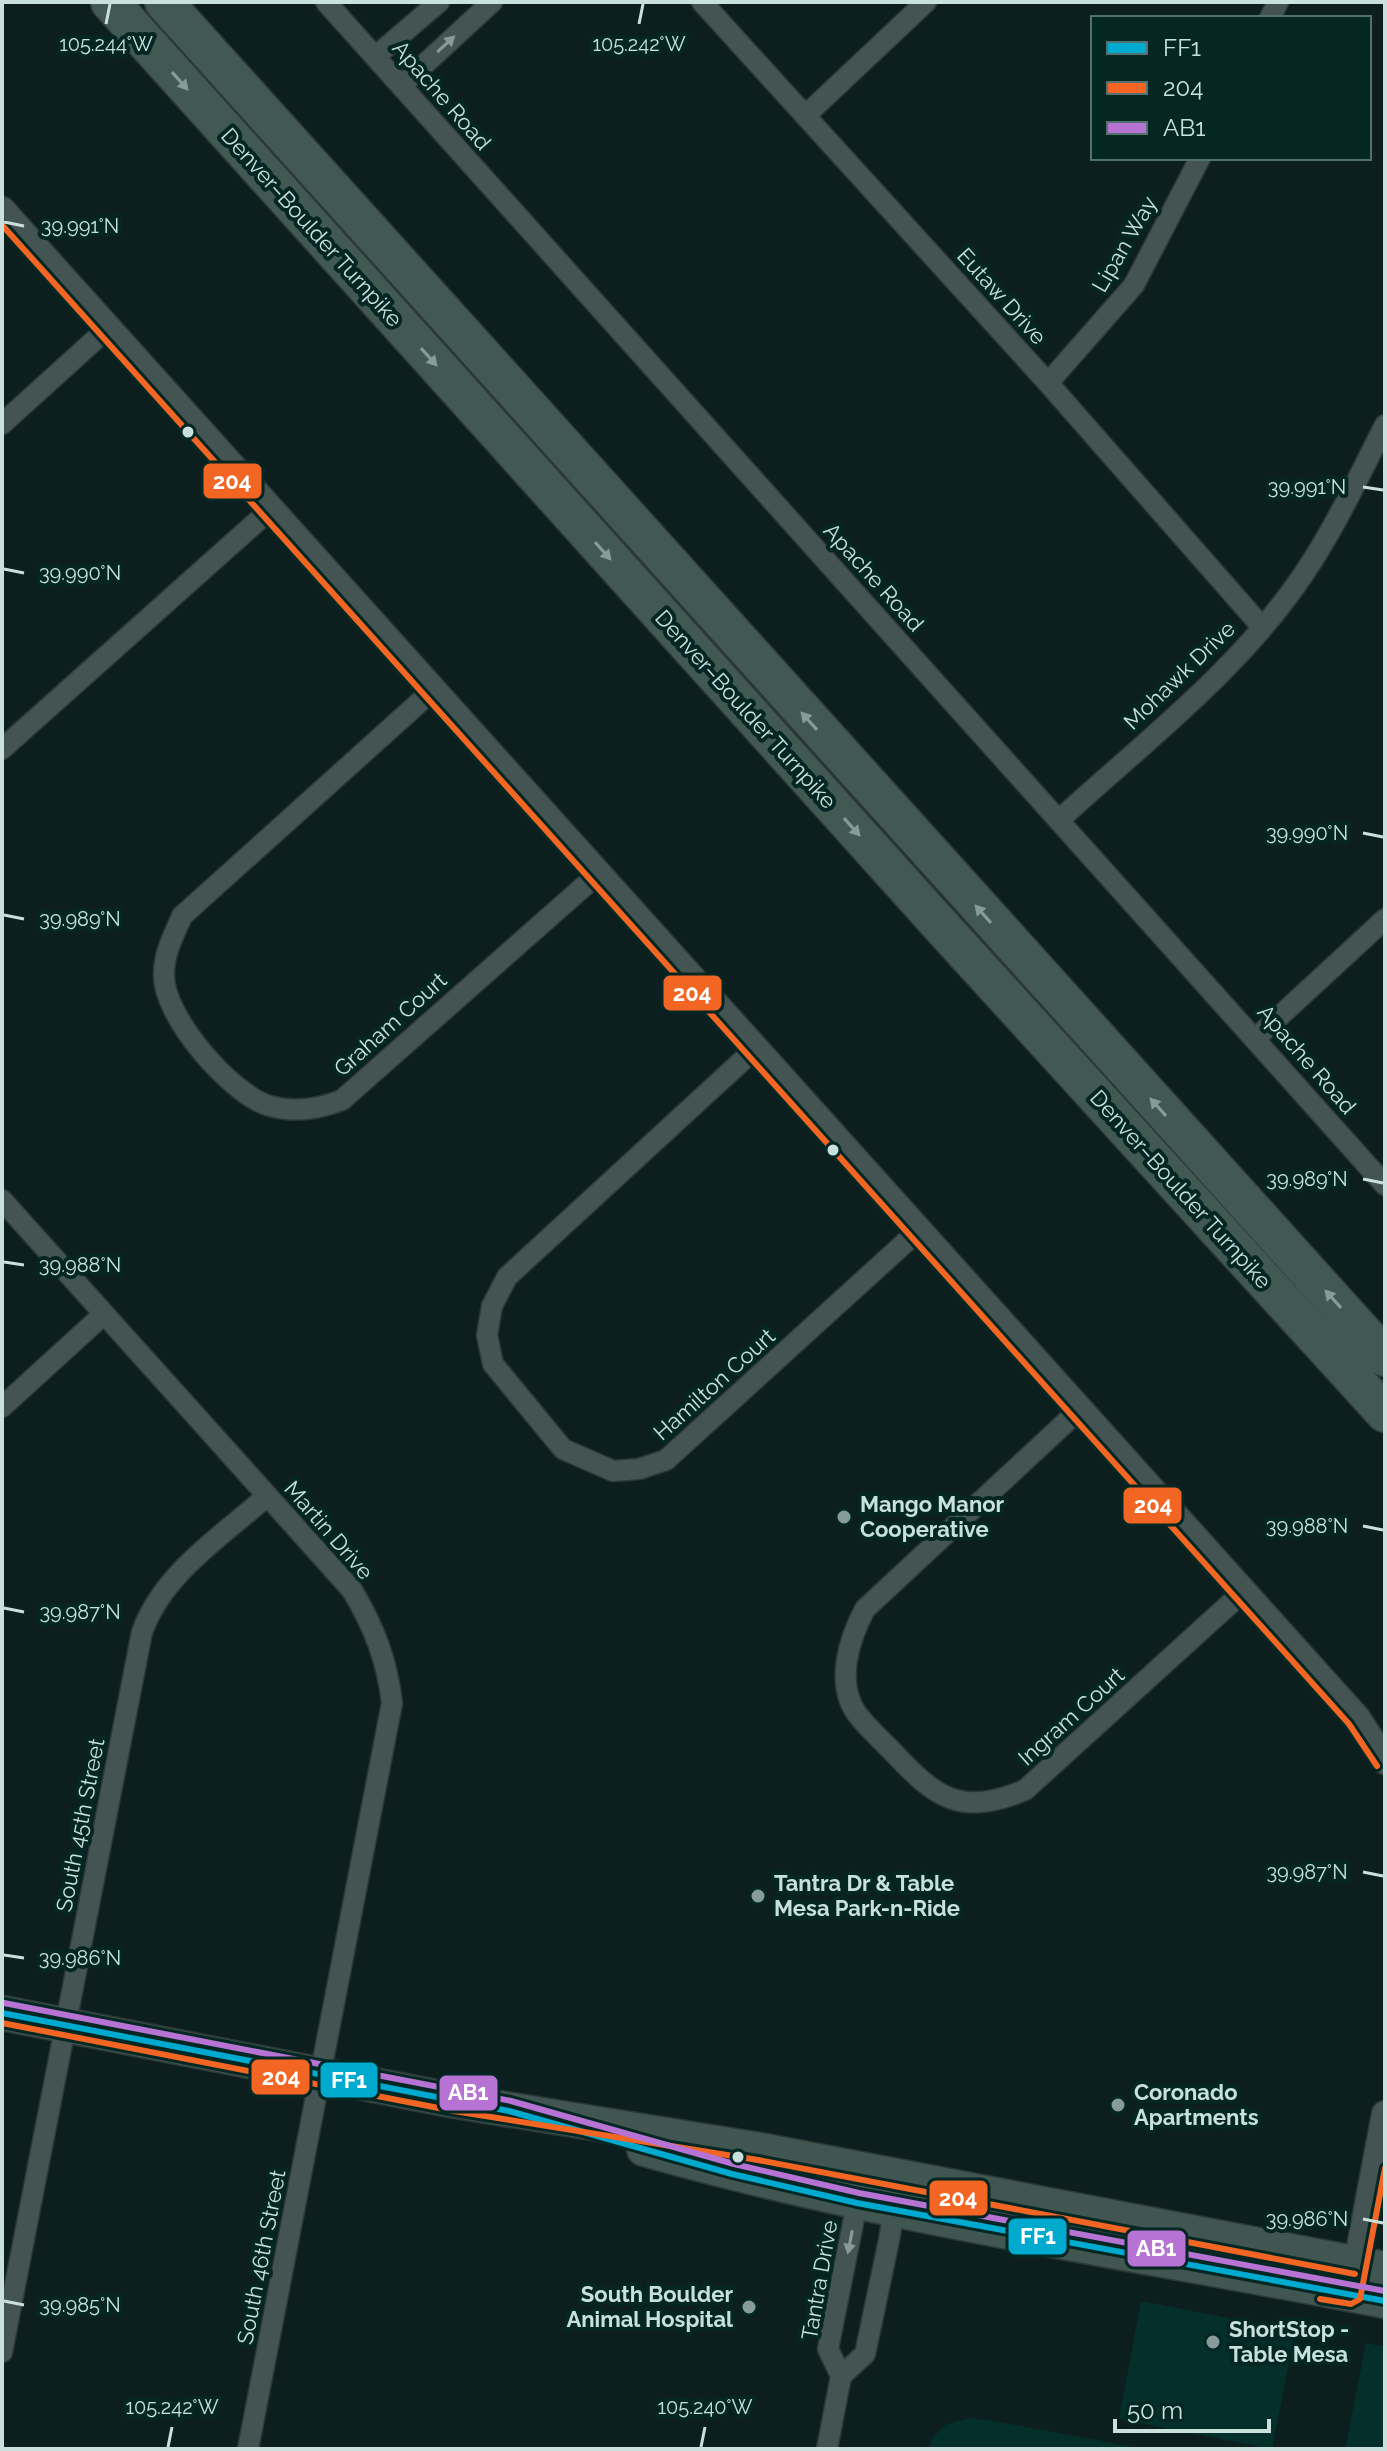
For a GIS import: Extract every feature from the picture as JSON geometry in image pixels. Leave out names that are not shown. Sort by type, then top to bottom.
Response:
[{"type":"highway","name":"Denver–Boulder Turnpike","points":[[110,2],[932,916],[1385,1413]]},
{"type":"highway","name":"Denver–Boulder Turnpike","points":[[164,2],[1385,1357]]},
{"type":"highway","points":[[2,2013],[509,2111],[730,2145],[885,2176],[1365,2276],[1385,2301]]},
{"type":"highway","points":[[509,2111],[732,2174],[857,2203],[1365,2276]]},
{"type":"street","name":"Apache Road","points":[[326,2],[1385,1185]]},
{"type":"street","points":[[376,56],[439,2]]},
{"type":"street","points":[[401,86],[492,2]]},
{"type":"street","name":"Eutaw Drive","points":[[702,2],[1048,383],[1262,627]]},
{"type":"street","points":[[806,115],[926,2]]},
{"type":"street","name":"Lipan Way","points":[[1048,383],[1134,285],[1199,160]]},
{"type":"street","points":[[2,210],[1357,1718],[1385,1761]]},
{"type":"street","points":[[2,424],[108,328]]},
{"type":"street","name":"Mohawk Drive","points":[[1059,820],[1236,659],[1303,576],[1337,520],[1385,425]]},
{"type":"street","points":[[2,749],[271,509]]},
{"type":"street","name":"Graham Court","points":[[432,691],[182,916],[167,951],[163,976],[168,1003],[176,1020],[241,1092],[268,1106],[298,1110],[342,1100],[598,874]]},
{"type":"street","points":[[1256,1038],[1385,919]]},
{"type":"street","name":"Hamilton Court","points":[[755,1049],[507,1277],[492,1306],[487,1335],[496,1371],[563,1449],[613,1471],[639,1469],[666,1460],[919,1230]]},
{"type":"street","name":"Martin Drive","points":[[2,1200],[352,1590],[375,1628],[388,1670],[392,1703],[320,2075]]},
{"type":"street","points":[[2,1407],[104,1314]]},
{"type":"street","name":"Ingram Court","points":[[1079,1410],[865,1609],[851,1635],[846,1666],[856,1712],[927,1789],[956,1801],[1002,1799],[1025,1790],[1243,1592]]},
{"type":"street","name":"South 45th Street","points":[[2,2352],[142,1632],[151,1609],[169,1583],[267,1496]]},
{"type":"street","name":"South 46th Street","points":[[248,2449],[320,2075]]},
{"type":"street","points":[[1365,2276],[1385,2114]]},
{"type":"street","points":[[841,2376],[865,2354],[894,2210],[885,2176]]},
{"type":"street","name":"Tantra Drive","points":[[827,2449],[841,2376],[828,2349],[857,2203],[885,2176]]},
{"type":"shaded area","points":[[1141,2301],[1295,2331],[1272,2449],[1119,2419]]},
{"type":"shaded area","points":[[1366,2343],[1385,2347],[1385,2449],[1345,2449]]},
{"type":"shaded area","points":[[969,2418],[1144,2449],[930,2449],[932,2438],[945,2425]]},
{"type":"transit line","name":"204","points":[[2,225],[1349,1724],[1377,1766]]},
{"type":"transit line","name":"AB1","points":[[4,2003],[511,2101],[734,2164],[859,2193],[1385,2291]]},
{"type":"transit line","name":"FF1","points":[[2,2013],[509,2111],[732,2174],[857,2203],[1385,2301]]},
{"type":"transit line","name":"204","points":[[2,2023],[454,2111],[758,2160],[1355,2274]]},
{"type":"transit line","name":"204","points":[[1320,2299],[1351,2304],[1360,2299],[1385,2168]]},
{"type":"place","name":"Mango Manor Cooperative","points":[[844,1517]]},
{"type":"place","name":"Tantra Dr & Table Mesa Park-n-Ride","points":[[758,1896]]},
{"type":"place","name":"Coronado Apartments","points":[[1118,2105]]},
{"type":"place","name":"South Boulder Animal Hospital","points":[[749,2307]]},
{"type":"place","name":"ShortStop - Table Mesa","points":[[1213,2342]]}]
